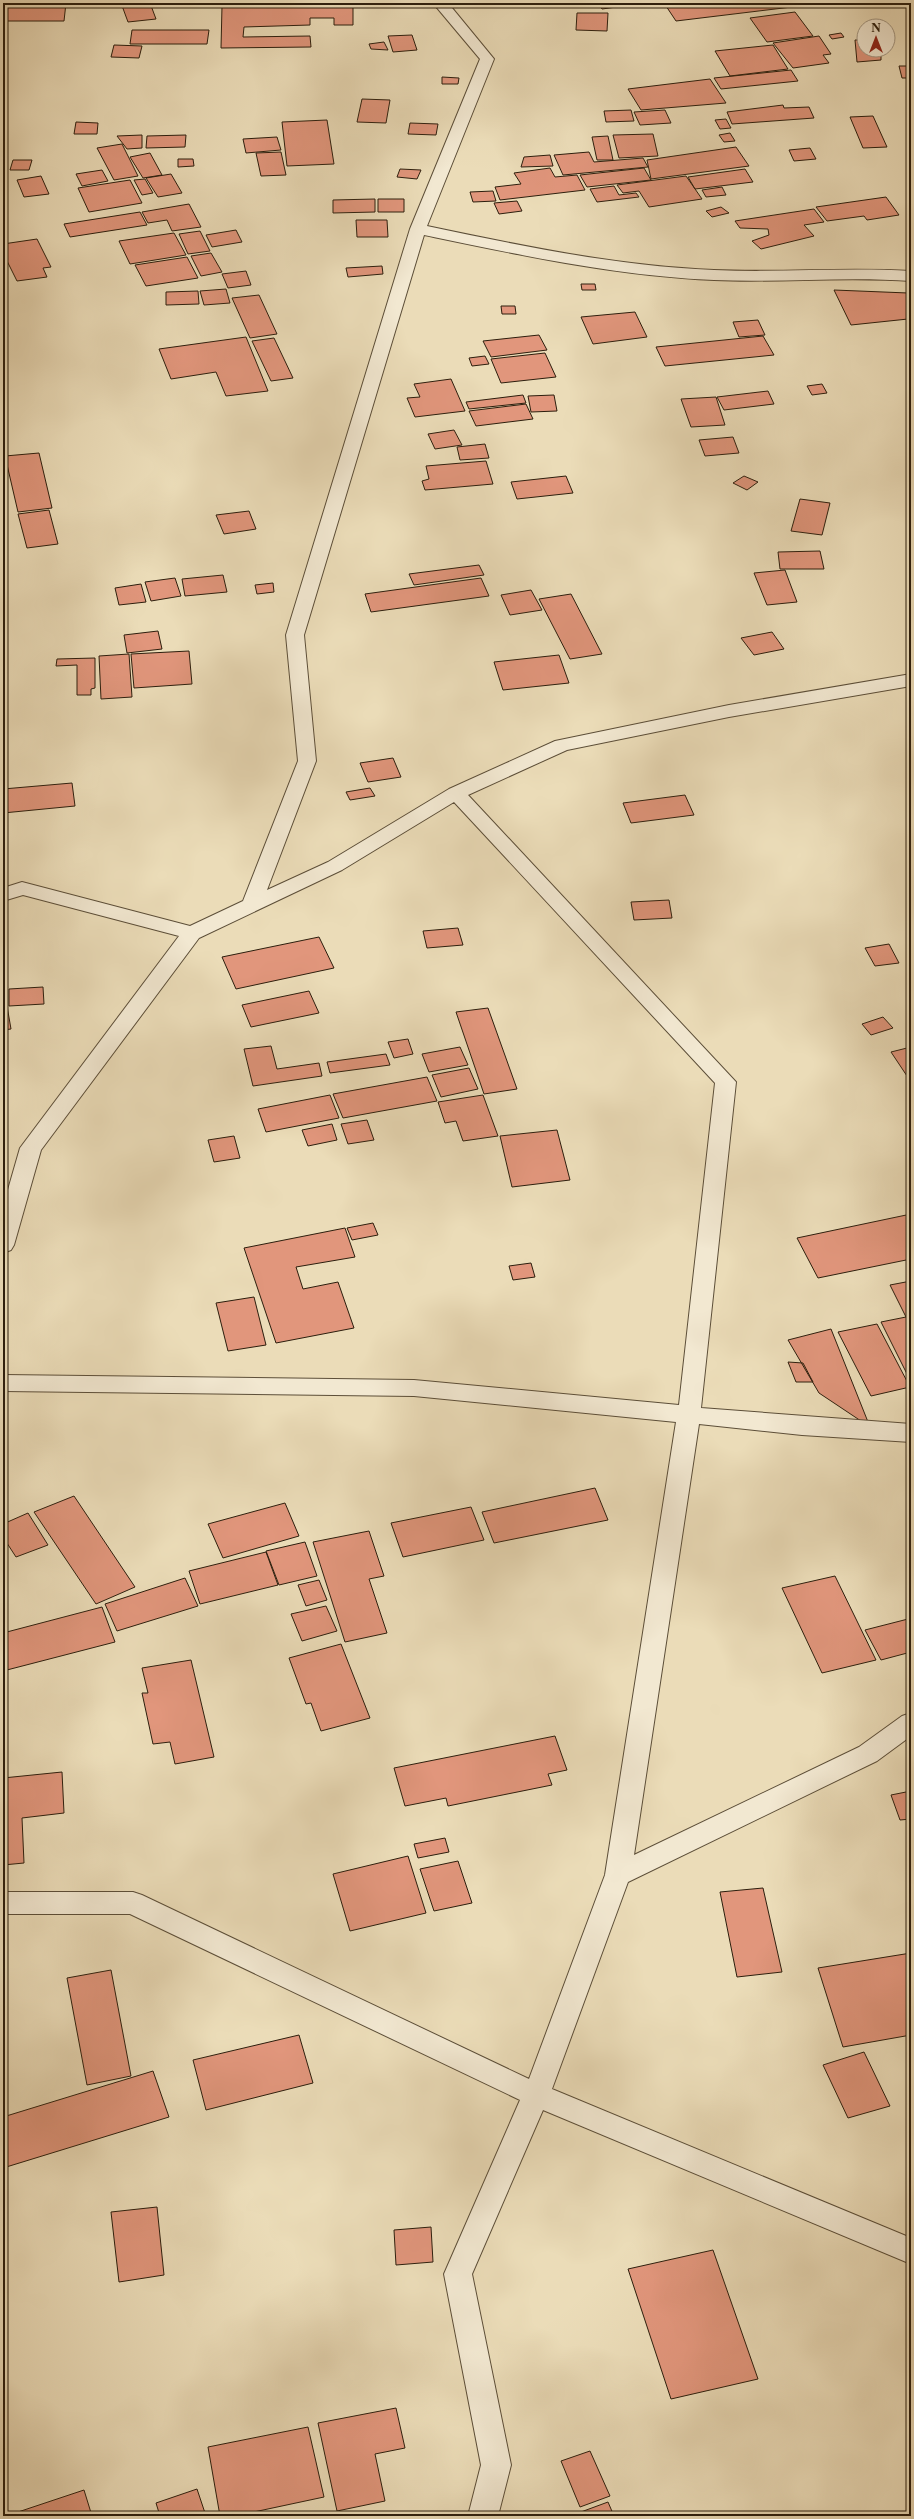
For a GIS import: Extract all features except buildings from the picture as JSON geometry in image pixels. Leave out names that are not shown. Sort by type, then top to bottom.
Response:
[{"type":"street","points":[[251,906],[307,761],[295,635],[418,229],[488,59],[440,3]]},
{"type":"street","points":[[418,229],[573,261],[714,276],[866,272],[911,276]]},
{"type":"street","points":[[3,1245],[31,1148],[192,933],[335,866],[456,793],[562,745],[729,711],[911,680]]},
{"type":"street","points":[[456,793],[726,1082],[689,1415],[618,1875],[536,2095],[458,2274],[496,2465],[483,2516]]},
{"type":"street","points":[[3,895],[22,888],[192,933]]},
{"type":"street","points":[[3,1383],[414,1388],[689,1415],[911,1433]]},
{"type":"street","points":[[618,1875],[868,1754],[911,1723]]},
{"type":"street","points":[[3,1902],[133,1903],[536,2095],[911,2251]]}]
